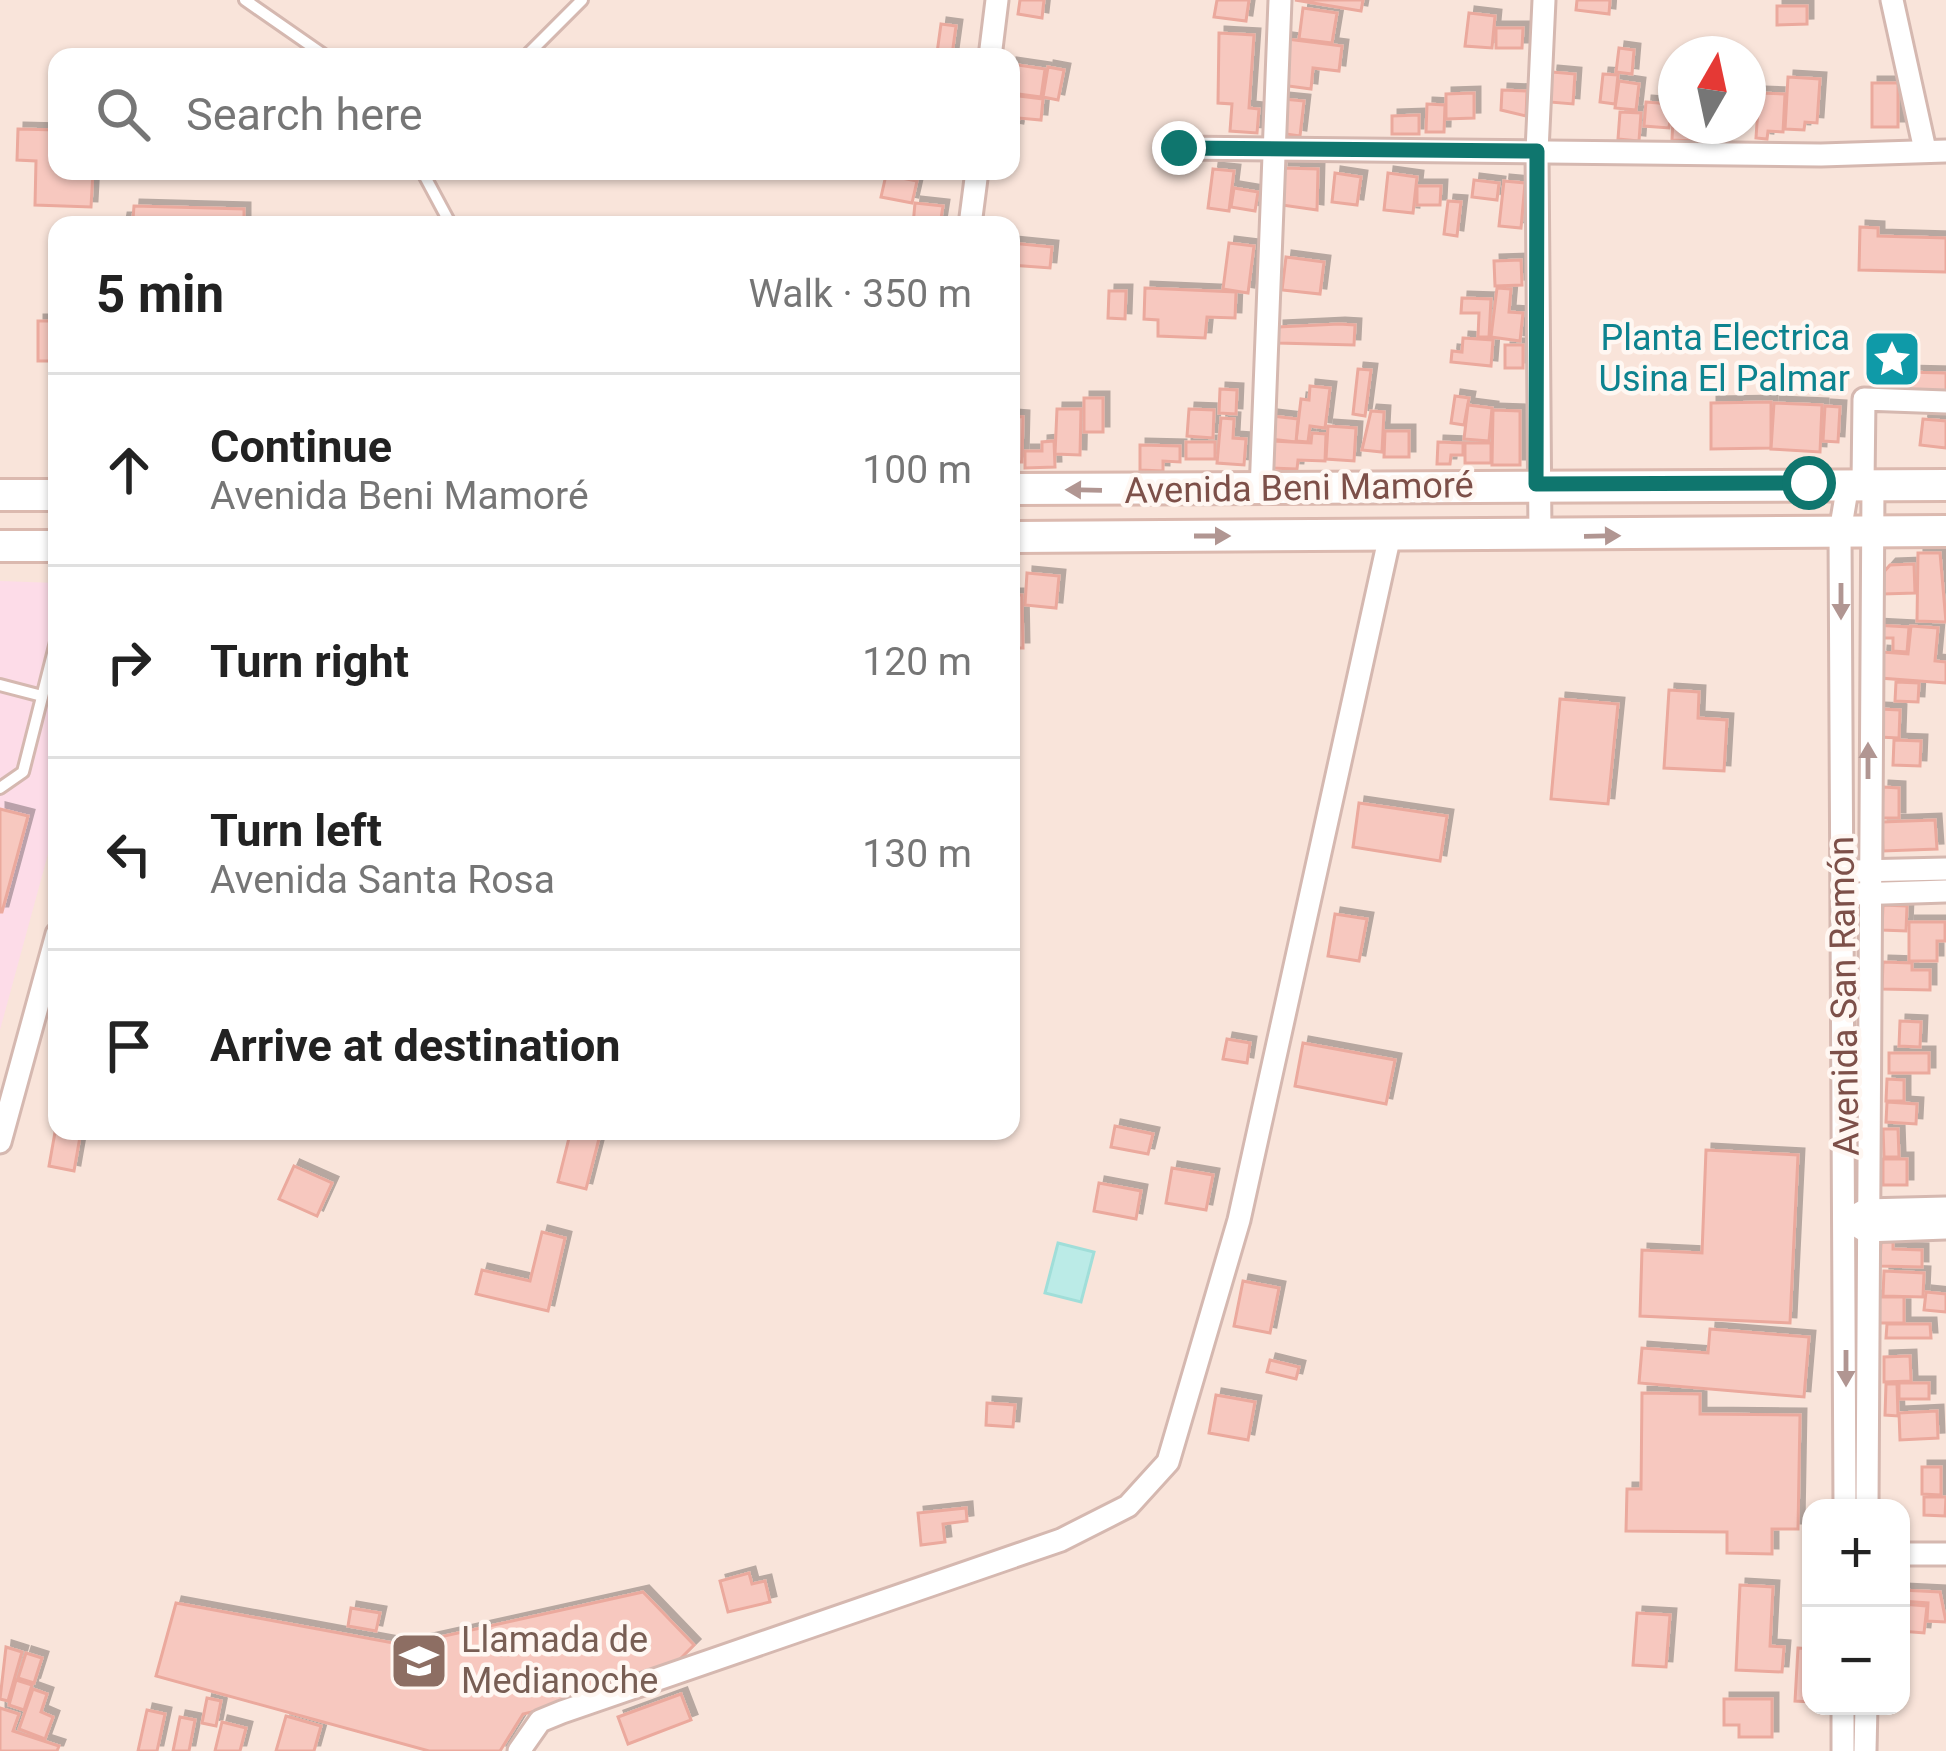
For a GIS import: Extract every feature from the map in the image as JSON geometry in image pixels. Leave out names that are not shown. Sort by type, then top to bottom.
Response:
[{"type":"street","points":[[991,48],[997,0]]},
{"type":"street","points":[[1262,492],[1280,0]]},
{"type":"street","points":[[1540,537],[1537,151],[1544,0]]},
{"type":"street","points":[[1179,148],[1821,155],[1935,151],[1892,0]]},
{"type":"street","points":[[971,216],[976,180]]},
{"type":"street","name":"Avenida San Ramón","points":[[1867,1499],[1842,883],[1864,399],[1946,402]]},
{"type":"street","name":"Avenida Beni Mamoré","points":[[1020,489],[1262,492],[1536,484],[1946,485]]},
{"type":"street","points":[[0,495],[48,495]]},
{"type":"street","name":"Avenida San Ramón","points":[[1845,1499],[1868,882],[1855,531]]},
{"type":"street","name":"Avenida Beni Mamoré","points":[[1020,537],[1946,531]]},
{"type":"street","points":[[519,1751],[540,1721],[562,1712],[1061,1540],[1129,1506],[1168,1462],[1239,1220],[1390,536]]},
{"type":"street","points":[[0,546],[48,546]]},
{"type":"street","points":[[1842,883],[1946,869]]},
{"type":"street","points":[[1868,882],[1946,891]]},
{"type":"street","points":[[0,1142],[48,967]]},
{"type":"street","points":[[1859,1220],[1946,1208]]},
{"type":"street","points":[[1859,1220],[1946,1228]]},
{"type":"street","points":[[1910,1554],[1946,1554]]},
{"type":"street","points":[[1843,1715],[1843,1751]]},
{"type":"street","points":[[1865,1751],[1866,1715]]},
{"type":"lane","points":[[244,0],[314,48]]},
{"type":"lane","points":[[534,48],[582,0]]},
{"type":"lane","points":[[427,180],[446,216]]},
{"type":"lane","points":[[0,788],[23,772],[48,673]]},
{"type":"lane","points":[[0,685],[42,696]]},
{"type":"shaded area","points":[[0,0],[1946,0],[1946,1751],[0,1751]]},
{"type":"shaded area","points":[[0,581],[48,583],[48,854],[0,1030]]},
{"type":"water","points":[[1058,1243],[1094,1252],[1081,1302],[1045,1293]]},
{"type":"building","points":[[1020,0],[1044,0],[1042,18],[1018,14]]},
{"type":"building","points":[[1217,0],[1249,0],[1246,21],[1214,17]]},
{"type":"building","points":[[1295,0],[1363,0],[1361,11]]},
{"type":"building","points":[[1577,0],[1610,0],[1609,14],[1576,10]]},
{"type":"building","points":[[1777,6],[1807,6],[1807,24],[1777,25]]},
{"type":"building","points":[[1303,8],[1337,13],[1332,43],[1299,39]]},
{"type":"building","points":[[1469,13],[1495,16],[1492,48],[1465,46]]},
{"type":"building","points":[[941,24],[956,26],[953,48],[938,48]]},
{"type":"building","points":[[1496,28],[1523,28],[1522,48],[1496,48]]},
{"type":"building","points":[[1219,33],[1254,35],[1249,108],[1259,109],[1257,133],[1230,131],[1232,104],[1218,103]]},
{"type":"building","points":[[1287,39],[1342,46],[1339,71],[1313,68],[1311,89],[1281,85]]},
{"type":"building","points":[[1619,48],[1634,50],[1632,74],[1616,72]]},
{"type":"building","points":[[1020,65],[1045,69],[1041,97],[1020,94]]},
{"type":"building","points":[[1048,67],[1064,70],[1058,100],[1043,97]]},
{"type":"building","points":[[1552,72],[1575,74],[1573,104],[1549,102]]},
{"type":"building","points":[[1603,74],[1618,75],[1615,104],[1600,102]]},
{"type":"building","points":[[1788,77],[1820,79],[1817,123],[1805,122],[1804,130],[1785,129]]},
{"type":"building","points":[[1619,81],[1639,84],[1636,110],[1615,108]]},
{"type":"building","points":[[1872,83],[1898,83],[1898,127],[1872,127]]},
{"type":"building","points":[[1502,90],[1527,91],[1526,116],[1501,110]]},
{"type":"building","points":[[1474,93],[1474,118],[1446,119],[1446,94]]},
{"type":"building","points":[[1766,93],[1785,94],[1783,132],[1768,131],[1767,139]]},
{"type":"building","points":[[1020,96],[1043,99],[1041,120],[1020,118]]},
{"type":"building","points":[[1283,99],[1304,101],[1300,136],[1279,133]]},
{"type":"building","points":[[1646,102],[1658,103],[1658,127],[1644,126]]},
{"type":"building","points":[[1427,104],[1445,105],[1444,132],[1426,132]]},
{"type":"building","points":[[1620,112],[1641,113],[1639,141],[1618,139]]},
{"type":"building","points":[[1419,115],[1419,134],[1392,134],[1392,116]]},
{"type":"building","points":[[18,129],[48,130],[48,180],[92,180],[91,207],[35,205],[36,161],[17,160]]},
{"type":"building","points":[[1283,168],[1318,169],[1317,210],[1282,205]]},
{"type":"building","points":[[1213,169],[1234,171],[1229,211],[1208,208]]},
{"type":"building","points":[[1335,173],[1361,177],[1357,205],[1332,202]]},
{"type":"building","points":[[1388,173],[1417,177],[1413,213],[1384,210]]},
{"type":"building","points":[[885,180],[917,181],[912,203],[881,197]]},
{"type":"building","points":[[1474,180],[1499,183],[1497,200],[1472,197]]},
{"type":"building","points":[[1504,181],[1525,183],[1521,228],[1499,226]]},
{"type":"building","points":[[1417,186],[1441,186],[1440,205],[1417,205]]},
{"type":"building","points":[[1234,188],[1258,192],[1255,211],[1231,207]]},
{"type":"building","points":[[1448,201],[1461,202],[1457,236],[1444,234]]},
{"type":"building","points":[[915,203],[943,206],[941,216],[914,216]]},
{"type":"building","points":[[134,206],[244,209],[244,216],[133,216]]},
{"type":"building","points":[[1860,227],[1878,228],[1878,236],[1946,238],[1946,272],[1859,270]]},
{"type":"building","points":[[1229,243],[1254,246],[1248,293],[1223,289]]},
{"type":"building","points":[[1020,244],[1052,247],[1050,268],[1020,266]]},
{"type":"building","points":[[1286,257],[1324,262],[1320,294],[1282,290]]},
{"type":"building","points":[[1521,260],[1522,285],[1495,286],[1494,261]]},
{"type":"building","points":[[1145,288],[1236,292],[1235,318],[1207,317],[1205,338],[1158,336],[1158,320],[1144,319]]},
{"type":"building","points":[[1497,288],[1511,289],[1509,312],[1523,313],[1520,341],[1491,337]]},
{"type":"building","points":[[1109,291],[1126,291],[1125,319],[1108,318]]},
{"type":"building","points":[[1462,298],[1491,299],[1489,337],[1478,337],[1479,313],[1461,313]]},
{"type":"building","points":[[38,321],[48,321],[48,361],[38,361]]},
{"type":"building","points":[[1355,325],[1354,345],[1278,343],[1278,327]]},
{"type":"building","points":[[1463,338],[1493,340],[1491,366],[1451,362],[1452,351],[1462,352]]},
{"type":"building","points":[[1505,345],[1523,345],[1523,368],[1505,368]]},
{"type":"building","points":[[1358,369],[1371,370],[1365,416],[1353,414]]},
{"type":"building","points":[[1903,372],[1946,373],[1946,394],[1903,393]]},
{"type":"building","points":[[1310,386],[1330,388],[1325,428],[1310,426],[1308,442],[1296,441],[1301,399],[1309,400]]},
{"type":"building","points":[[1220,389],[1237,390],[1236,414],[1219,413]]},
{"type":"building","points":[[1455,396],[1469,398],[1464,425],[1451,423]]},
{"type":"building","points":[[1084,398],[1103,398],[1103,432],[1084,432]]},
{"type":"building","points":[[1771,402],[1771,448],[1711,449],[1711,403]]},
{"type":"building","points":[[1774,403],[1822,405],[1820,452],[1771,449]]},
{"type":"building","points":[[1468,405],[1492,408],[1489,441],[1464,439]]},
{"type":"building","points":[[1825,406],[1840,407],[1838,442],[1823,441]]},
{"type":"building","points":[[1057,409],[1081,409],[1080,455],[1055,454]]},
{"type":"building","points":[[1189,409],[1214,410],[1213,438],[1187,436]]},
{"type":"building","points":[[1493,410],[1520,411],[1520,465],[1492,465]]},
{"type":"building","points":[[1371,411],[1384,412],[1382,452],[1362,450]]},
{"type":"building","points":[[1272,416],[1298,419],[1296,442],[1270,439]]},
{"type":"building","points":[[1020,417],[1023,417],[1020,462]]},
{"type":"building","points":[[1221,418],[1234,419],[1233,438],[1246,439],[1244,465],[1217,463]]},
{"type":"building","points":[[1923,419],[1946,421],[1946,448],[1920,445]]},
{"type":"building","points":[[1328,426],[1356,428],[1354,461],[1326,459]]},
{"type":"building","points":[[1385,431],[1409,431],[1409,457],[1384,457]]},
{"type":"building","points":[[1312,433],[1326,434],[1325,461],[1298,460],[1297,469],[1270,468],[1272,441],[1311,443]]},
{"type":"building","points":[[1054,441],[1055,467],[1025,468],[1025,451],[1042,451],[1042,442]]},
{"type":"building","points":[[1186,442],[1215,442],[1215,459],[1186,459]]},
{"type":"building","points":[[1438,442],[1463,443],[1463,455],[1451,455],[1450,464],[1437,464]]},
{"type":"building","points":[[1465,443],[1491,443],[1491,463],[1465,463]]},
{"type":"building","points":[[1140,445],[1180,446],[1180,462],[1163,461],[1163,471],[1140,470]]},
{"type":"building","points":[[1918,553],[1940,553],[1946,622],[1917,621]]},
{"type":"building","points":[[1914,564],[1915,593],[1883,594],[1882,574],[1890,565]]},
{"type":"building","points":[[1027,573],[1059,576],[1056,608],[1025,605]]},
{"type":"building","points":[[1020,595],[1022,595],[1020,648]]},
{"type":"building","points":[[1873,625],[1909,627],[1907,652],[1893,651],[1893,638],[1873,638]]},
{"type":"building","points":[[1911,626],[1938,628],[1935,661],[1946,662],[1946,683],[1880,678],[1882,652],[1908,654]]},
{"type":"building","points":[[1896,682],[1919,683],[1918,702],[1895,701]]},
{"type":"building","points":[[1669,690],[1699,692],[1698,718],[1727,720],[1724,771],[1664,768]]},
{"type":"building","points":[[1560,699],[1618,704],[1608,804],[1551,799]]},
{"type":"building","points":[[1879,709],[1900,710],[1899,738],[1878,737]]},
{"type":"building","points":[[1894,740],[1921,741],[1920,766],[1893,765]]},
{"type":"building","points":[[1883,787],[1899,788],[1899,818],[1882,818]]},
{"type":"building","points":[[1359,803],[1447,816],[1440,861],[1353,847]]},
{"type":"building","points":[[0,809],[28,816],[2,912],[0,912]]},
{"type":"building","points":[[1935,820],[1937,849],[1883,851],[1882,822]]},
{"type":"building","points":[[1883,905],[1907,906],[1906,931],[1882,930]]},
{"type":"building","points":[[1335,914],[1367,919],[1359,961],[1328,956]]},
{"type":"building","points":[[1909,922],[1945,922],[1945,941],[1937,941],[1937,961],[1909,961]]},
{"type":"building","points":[[1883,962],[1912,963],[1912,970],[1930,970],[1930,990],[1882,989]]},
{"type":"building","points":[[1900,1021],[1921,1022],[1920,1047],[1899,1046]]},
{"type":"building","points":[[1227,1039],[1250,1043],[1247,1063],[1223,1059]]},
{"type":"building","points":[[1303,1043],[1395,1060],[1386,1104],[1295,1086]]},
{"type":"building","points":[[1889,1053],[1929,1053],[1929,1073],[1889,1073]]},
{"type":"building","points":[[1887,1079],[1904,1080],[1904,1101],[1886,1101]]},
{"type":"building","points":[[1887,1102],[1917,1104],[1916,1124],[1886,1122]]},
{"type":"building","points":[[1115,1126],[1153,1134],[1148,1154],[1111,1147]]},
{"type":"building","points":[[1883,1129],[1898,1129],[1899,1157],[1884,1157]]},
{"type":"building","points":[[54,1140],[79,1140],[74,1171],[49,1166]]},
{"type":"building","points":[[568,1140],[599,1140],[586,1189],[558,1182]]},
{"type":"building","points":[[1706,1150],[1798,1155],[1790,1323],[1640,1316],[1642,1250],[1702,1253]]},
{"type":"building","points":[[1883,1159],[1907,1159],[1907,1185],[1883,1185]]},
{"type":"building","points":[[294,1166],[332,1183],[317,1216],[279,1199]]},
{"type":"building","points":[[1172,1168],[1213,1175],[1206,1210],[1166,1203]]},
{"type":"building","points":[[1099,1183],[1141,1191],[1136,1219],[1094,1211]]},
{"type":"building","points":[[542,1232],[565,1238],[548,1311],[476,1294],[482,1270],[530,1281]]},
{"type":"building","points":[[1881,1242],[1893,1242],[1893,1249],[1922,1250],[1922,1267],[1880,1266]]},
{"type":"building","points":[[1884,1271],[1924,1273],[1923,1297],[1883,1296]]},
{"type":"building","points":[[1243,1281],[1279,1288],[1270,1333],[1234,1326]]},
{"type":"building","points":[[1926,1292],[1946,1294],[1946,1312],[1924,1310]]},
{"type":"building","points":[[1874,1297],[1904,1297],[1904,1323],[1874,1323]]},
{"type":"building","points":[[1887,1324],[1930,1324],[1931,1338],[1886,1338]]},
{"type":"building","points":[[1710,1329],[1809,1337],[1804,1397],[1639,1383],[1642,1348],[1708,1353]]},
{"type":"building","points":[[1910,1356],[1911,1381],[1884,1382],[1884,1357]]},
{"type":"building","points":[[1270,1360],[1299,1367],[1296,1379],[1267,1372]]},
{"type":"building","points":[[1899,1383],[1929,1383],[1929,1399],[1899,1399]]},
{"type":"building","points":[[1886,1384],[1897,1384],[1898,1416],[1885,1415]]},
{"type":"building","points":[[1642,1393],[1700,1394],[1700,1414],[1800,1415],[1798,1529],[1772,1529],[1772,1554],[1727,1553],[1727,1532],[1626,1531],[1627,1489],[1641,1489]]},
{"type":"building","points":[[1216,1395],[1255,1402],[1248,1440],[1209,1433]]},
{"type":"building","points":[[987,1403],[1015,1405],[1013,1427],[986,1425]]},
{"type":"building","points":[[1937,1411],[1938,1438],[1900,1440],[1899,1413]]},
{"type":"building","points":[[1922,1467],[1941,1467],[1941,1495],[1922,1494]]},
{"type":"building","points":[[1924,1497],[1946,1497],[1945,1516],[1924,1515]]},
{"type":"building","points":[[966,1508],[967,1521],[943,1524],[945,1542],[921,1545],[918,1513]]},
{"type":"building","points":[[749,1573],[752,1584],[765,1581],[770,1602],[728,1612],[720,1581]]},
{"type":"building","points":[[1740,1585],[1773,1587],[1770,1646],[1784,1647],[1782,1672],[1736,1670]]},
{"type":"building","points":[[1910,1590],[1940,1592],[1946,1622],[1927,1621],[1928,1603],[1910,1602]]},
{"type":"building","name":"Llamada de Medianoche","points":[[643,1592],[694,1645],[657,1682],[523,1714],[500,1751],[429,1751],[156,1676],[176,1603],[404,1645]]},
{"type":"building","points":[[1910,1605],[1927,1606],[1924,1633],[1910,1632]]},
{"type":"building","points":[[351,1608],[380,1613],[376,1631],[348,1626]]},
{"type":"building","points":[[1637,1613],[1670,1615],[1666,1667],[1633,1665]]},
{"type":"building","points":[[6,1647],[22,1652],[8,1701],[0,1699]]},
{"type":"building","points":[[1798,1648],[1802,1648],[1802,1701],[1795,1701]]},
{"type":"building","points":[[26,1653],[42,1658],[34,1683],[18,1678]]},
{"type":"building","points":[[16,1680],[32,1685],[24,1710],[9,1705]]},
{"type":"building","points":[[33,1689],[47,1694],[41,1712],[53,1717],[45,1739],[19,1729]]},
{"type":"building","points":[[681,1694],[691,1720],[628,1744],[618,1717]]},
{"type":"building","points":[[207,1698],[221,1701],[216,1726],[202,1723]]},
{"type":"building","points":[[1724,1699],[1772,1699],[1772,1737],[1739,1737],[1739,1725],[1724,1725]]},
{"type":"building","points":[[0,1708],[19,1714],[13,1731],[59,1746],[57,1751],[0,1751]]},
{"type":"building","points":[[147,1710],[165,1714],[157,1751],[138,1751]]},
{"type":"building","points":[[286,1716],[321,1726],[314,1751],[276,1751]]},
{"type":"building","points":[[180,1717],[195,1720],[189,1751],[173,1751]]},
{"type":"building","points":[[222,1722],[246,1728],[240,1751],[215,1751]]},
{"type":"place","name":"Planta Electrica Usina El Palmar","points":[[1892,359]]},
{"type":"place","name":"Llamada de Medianoche","points":[[419,1661]]},
{"type":"route","points":[[1179,148],[1537,151],[1536,484],[1809,483]]}]
